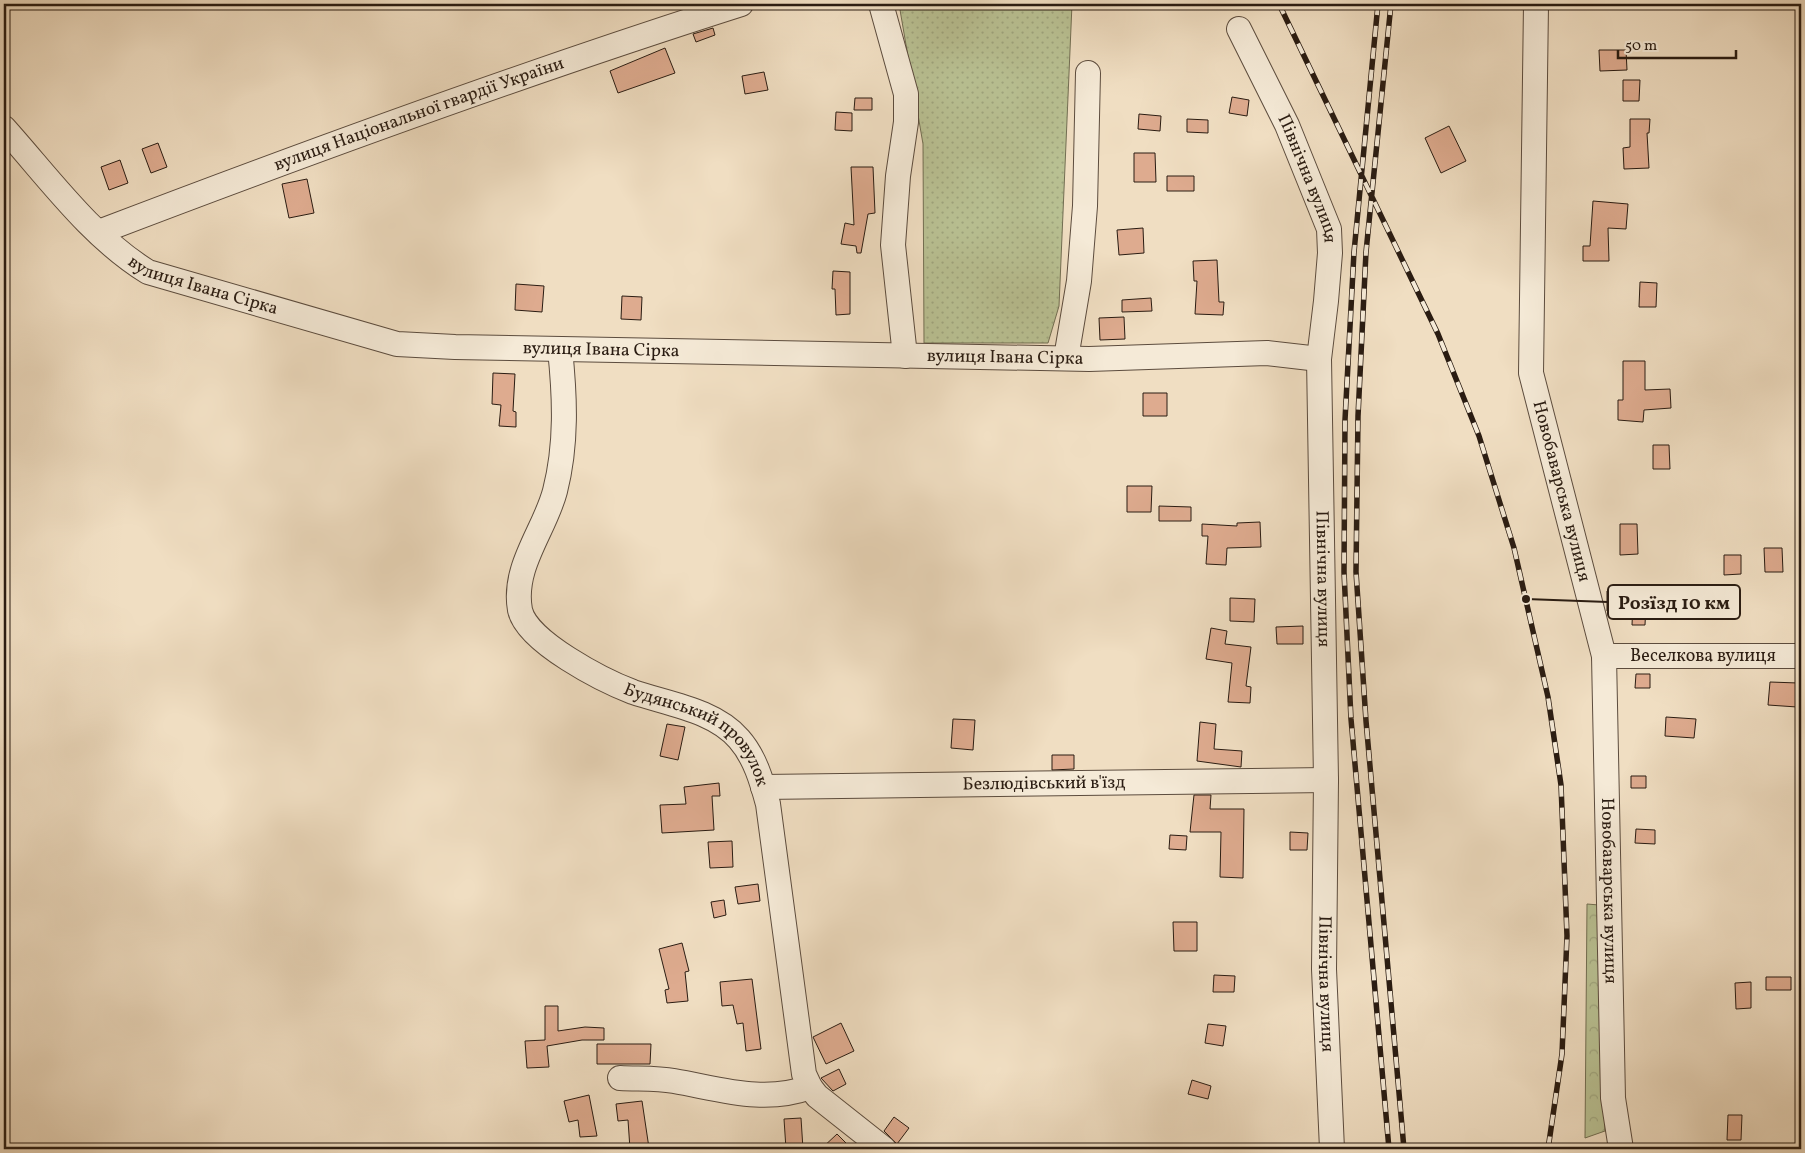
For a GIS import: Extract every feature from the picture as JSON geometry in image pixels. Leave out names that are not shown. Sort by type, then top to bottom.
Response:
[{"type":"street","name":"вулиця Національної гвардії України","points":[[99,232],[332,143],[597,50],[742,4]]},
{"type":"street","points":[[881,4],[906,94],[906,122],[898,176],[893,245],[905,356]]},
{"type":"street","name":"Новобаварська вулиця","points":[[1536,4],[1530,373],[1604,656],[1613,1098],[1621,1149]]},
{"type":"street","name":"Північна вулиця","points":[[1238,29],[1287,125],[1329,229],[1327,292],[1319,359],[1326,780],[1324,969],[1332,1149]]},
{"type":"street","points":[[1066,358],[1078,281],[1085,206],[1088,73]]},
{"type":"street","name":"вулиця Івана Сірка","points":[[4,128],[99,232],[128,260],[148,272],[397,344],[455,348],[1066,358],[1267,353],[1319,359]]},
{"type":"street","name":"Будянський провулок","points":[[560,349],[566,407],[562,456],[554,493],[525,564],[520,610],[526,622],[538,637],[559,654],[631,691],[697,713],[720,724],[739,739],[751,758],[768,804],[804,1074],[810,1087]]},
{"type":"street","name":"Веселкова вулиця","points":[[1604,656],[1801,656]]},
{"type":"street","name":"Безлюдівський в'їзд","points":[[763,787],[1326,780]]},
{"type":"street","points":[[620,1078],[672,1081],[722,1091],[778,1096],[810,1087],[884,1149]]},
{"type":"green space","points":[[899,4],[1072,4],[1059,306],[1048,343],[924,343],[923,144]]},
{"type":"green space","points":[[1587,904],[1599,905],[1605,1131],[1585,1138]]},
{"type":"building","points":[[713,28],[715,35],[696,42],[693,34]]},
{"type":"building","points":[[665,48],[675,73],[618,93],[610,71]]},
{"type":"building","points":[[1599,50],[1626,50],[1627,70],[1600,71]]},
{"type":"building","points":[[764,72],[768,90],[745,94],[742,76]]},
{"type":"building","points":[[1623,80],[1640,80],[1639,101],[1623,101]]},
{"type":"building","points":[[1232,97],[1249,100],[1247,116],[1229,113]]},
{"type":"building","points":[[855,98],[872,98],[872,110],[854,110]]},
{"type":"building","points":[[836,112],[852,113],[852,131],[835,130]]},
{"type":"building","points":[[1139,114],[1161,116],[1160,131],[1138,129]]},
{"type":"building","points":[[1187,119],[1208,120],[1208,133],[1187,132]]},
{"type":"building","points":[[1630,119],[1650,119],[1649,133],[1647,133],[1649,168],[1624,169],[1623,148],[1630,147]]},
{"type":"building","points":[[1449,126],[1466,161],[1441,173],[1425,138]]},
{"type":"building","points":[[158,143],[167,167],[151,173],[142,149]]},
{"type":"building","points":[[1134,153],[1155,153],[1156,182],[1134,182]]},
{"type":"building","points":[[120,160],[128,183],[109,190],[101,167]]},
{"type":"building","points":[[851,167],[873,167],[875,213],[868,214],[861,253],[857,253],[856,246],[841,244],[845,223],[854,225]]},
{"type":"building","points":[[1167,176],[1194,176],[1194,191],[1167,191]]},
{"type":"building","points":[[307,179],[314,213],[289,218],[282,184]]},
{"type":"building","points":[[1593,201],[1628,204],[1626,229],[1608,228],[1609,261],[1583,261],[1583,246],[1590,246]]},
{"type":"building","points":[[1143,228],[1144,253],[1119,255],[1117,230]]},
{"type":"building","points":[[1217,260],[1219,302],[1224,302],[1223,315],[1195,314],[1197,281],[1194,281],[1193,261]]},
{"type":"building","points":[[833,271],[850,272],[850,314],[836,315],[835,289],[832,289]]},
{"type":"building","points":[[1640,282],[1657,283],[1656,307],[1639,307]]},
{"type":"building","points":[[516,284],[544,286],[542,312],[515,310]]},
{"type":"building","points":[[622,296],[642,297],[641,320],[621,319]]},
{"type":"building","points":[[1151,298],[1152,311],[1122,312],[1122,300]]},
{"type":"building","points":[[1124,317],[1125,339],[1100,340],[1099,318]]},
{"type":"building","points":[[1623,361],[1645,361],[1645,390],[1670,389],[1671,408],[1644,410],[1643,422],[1618,420],[1618,400],[1623,400]]},
{"type":"building","points":[[493,373],[515,374],[513,411],[516,412],[516,427],[499,426],[501,405],[492,404]]},
{"type":"building","points":[[1143,393],[1167,393],[1167,416],[1143,416]]},
{"type":"building","points":[[1653,445],[1669,445],[1670,469],[1653,469]]},
{"type":"building","points":[[1127,486],[1152,486],[1151,512],[1127,512]]},
{"type":"building","points":[[1159,506],[1191,507],[1191,521],[1159,521]]},
{"type":"building","points":[[1260,522],[1261,547],[1227,548],[1226,565],[1206,564],[1208,536],[1202,536],[1202,524],[1237,526],[1237,523]]},
{"type":"building","points":[[1620,524],[1637,524],[1638,554],[1620,555]]},
{"type":"building","points":[[1764,548],[1782,548],[1783,572],[1765,572]]},
{"type":"building","points":[[1724,555],[1741,555],[1741,574],[1724,575]]},
{"type":"building","points":[[1607,591],[1623,593],[1621,612],[1607,611]]},
{"type":"building","points":[[1230,598],[1255,599],[1254,622],[1230,621]]},
{"type":"building","points":[[1633,602],[1646,603],[1645,625],[1632,625]]},
{"type":"building","points":[[1303,626],[1303,644],[1277,644],[1276,627]]},
{"type":"building","points":[[1211,628],[1227,631],[1225,644],[1251,647],[1246,686],[1251,687],[1250,703],[1228,702],[1232,663],[1206,659]]},
{"type":"building","points":[[1636,674],[1650,674],[1650,688],[1635,688]]},
{"type":"building","points":[[1770,682],[1798,683],[1797,707],[1768,705]]},
{"type":"building","points":[[1666,717],[1696,719],[1694,738],[1665,736]]},
{"type":"building","points":[[953,719],[975,720],[973,750],[951,748]]},
{"type":"building","points":[[1200,722],[1216,724],[1214,749],[1242,751],[1241,767],[1197,761]]},
{"type":"building","points":[[667,724],[685,727],[678,760],[660,756]]},
{"type":"building","points":[[1052,755],[1074,755],[1074,769],[1052,770]]},
{"type":"building","points":[[1631,776],[1646,776],[1646,788],[1631,788]]},
{"type":"building","points":[[719,783],[720,796],[712,796],[714,830],[662,833],[660,805],[686,804],[684,787]]},
{"type":"building","points":[[1194,795],[1211,795],[1210,809],[1244,809],[1243,878],[1220,877],[1221,832],[1190,832]]},
{"type":"building","points":[[1636,829],[1655,830],[1655,844],[1635,843]]},
{"type":"building","points":[[1290,832],[1308,833],[1307,850],[1290,850]]},
{"type":"building","points":[[1170,835],[1187,836],[1186,850],[1169,849]]},
{"type":"building","points":[[732,841],[733,867],[710,868],[708,842]]},
{"type":"building","points":[[758,884],[760,901],[738,904],[735,887]]},
{"type":"building","points":[[724,900],[726,915],[714,918],[711,902]]},
{"type":"building","points":[[1173,922],[1197,922],[1197,951],[1174,951]]},
{"type":"building","points":[[682,943],[689,971],[685,972],[688,1001],[667,1003],[665,990],[669,989],[659,949]]},
{"type":"building","points":[[1214,975],[1235,976],[1234,992],[1213,992]]},
{"type":"building","points":[[1766,977],[1791,977],[1791,990],[1766,990]]},
{"type":"building","points":[[752,979],[761,1049],[746,1051],[743,1023],[737,1024],[733,1005],[722,1006],[720,982]]},
{"type":"building","points":[[1751,982],[1751,1008],[1736,1009],[1735,983]]},
{"type":"building","points":[[545,1006],[558,1006],[558,1031],[585,1027],[604,1028],[604,1040],[582,1040],[547,1046],[549,1067],[527,1068],[525,1041],[545,1040]]},
{"type":"building","points":[[841,1023],[854,1051],[826,1064],[813,1037]]},
{"type":"building","points":[[1208,1024],[1226,1026],[1223,1046],[1205,1043]]},
{"type":"building","points":[[597,1044],[651,1044],[650,1064],[597,1064]]},
{"type":"building","points":[[839,1069],[846,1084],[833,1091],[821,1078]]},
{"type":"building","points":[[1192,1080],[1211,1086],[1208,1099],[1188,1094]]},
{"type":"building","points":[[589,1095],[597,1136],[580,1137],[578,1120],[569,1122],[564,1101]]},
{"type":"building","points":[[642,1101],[649,1148],[630,1149],[628,1120],[618,1121],[616,1104]]},
{"type":"building","points":[[1728,1115],[1742,1115],[1741,1140],[1727,1140]]},
{"type":"building","points":[[894,1117],[909,1128],[897,1144],[884,1131]]},
{"type":"building","points":[[801,1118],[803,1149],[786,1149],[784,1119]]},
{"type":"building","points":[[837,1134],[852,1149],[821,1149]]},
{"type":"railway","points":[[1279,4],[1438,334],[1479,436],[1514,548],[1548,697],[1561,785],[1567,936],[1562,1054],[1548,1149]]},
{"type":"railway","points":[[1378,4],[1354,252],[1345,420],[1344,572],[1351,719],[1389,1149]]},
{"type":"railway","points":[[1391,4],[1366,252],[1358,416],[1356,572],[1366,721],[1404,1149]]},
{"type":"place","name":"Розїзд 10 км","points":[[1526,599]]}]
